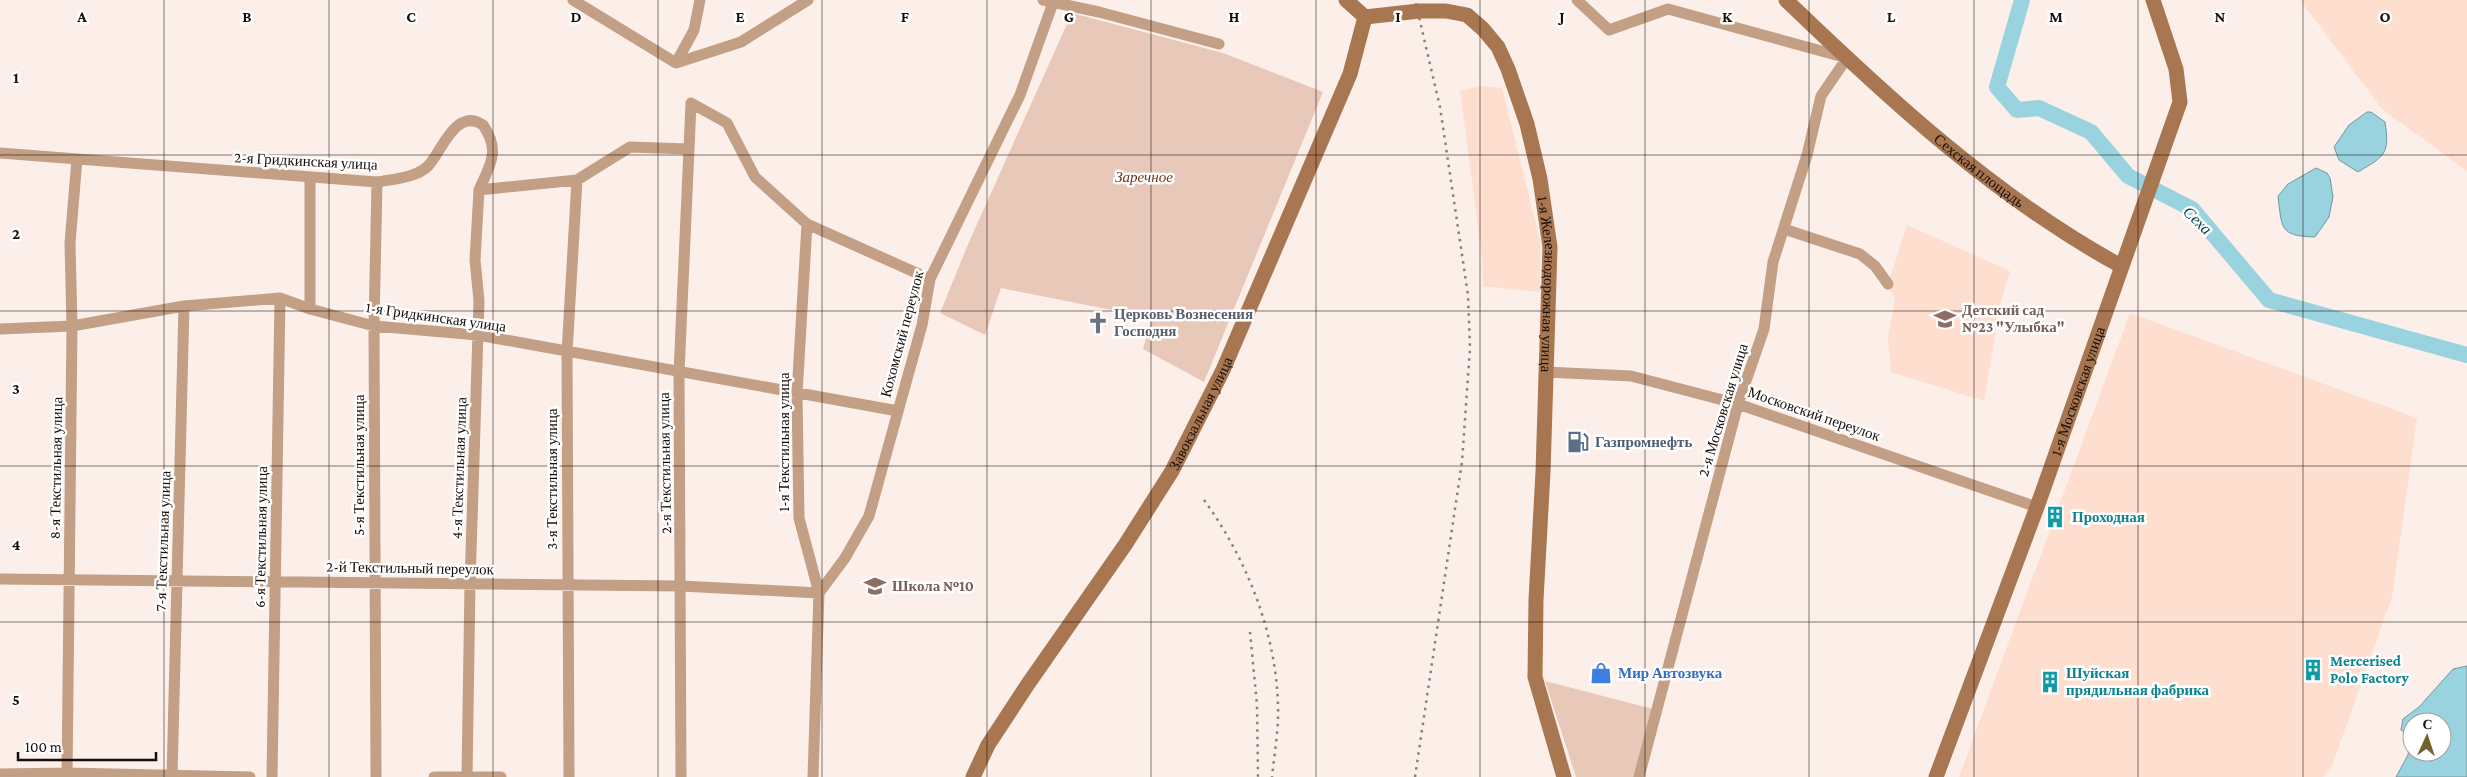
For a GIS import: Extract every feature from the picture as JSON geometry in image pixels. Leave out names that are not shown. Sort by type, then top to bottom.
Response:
[{"type":"main road","points":[[1346,0],[1365,17]]},
{"type":"main road","name":"Сехская площадь","points":[[1786,0],[1847,58],[2009,197],[2082,245],[2121,266]]},
{"type":"main road","name":"1-я Московская улица","points":[[1936,777],[2037,507],[2135,223],[2180,102],[2176,69],[2154,0]]},
{"type":"main road","name":"1-я Железнодорожная улица","points":[[1365,17],[1419,11],[1446,11],[1466,15],[1483,29],[1498,47],[1508,69],[1527,124],[1540,179],[1550,247],[1543,472],[1536,600],[1535,678],[1564,777]]},
{"type":"main road","name":"Завокзальная улица","points":[[974,777],[993,737],[1125,545],[1172,471],[1223,370],[1346,82],[1365,17]]},
{"type":"street","points":[[573,0],[676,63],[741,42],[808,0]]},
{"type":"street","points":[[676,63],[694,30],[700,0]]},
{"type":"street","points":[[1577,0],[1609,30],[1668,9],[1847,58]]},
{"type":"street","points":[[1050,1],[1219,44]]},
{"type":"street","name":"Кохомский переулок","points":[[819,593],[845,558],[869,516],[922,325],[930,279],[1020,95],[1050,1]]},
{"type":"street","name":"2-я Московская улица","points":[[1639,777],[1738,404],[1764,329],[1774,262],[1806,155],[1821,96],[1847,58]]},
{"type":"street","points":[[479,190],[577,180],[630,147],[689,148],[691,103],[727,123],[755,177],[807,224],[930,279]]},
{"type":"street","name":"2-я Гридкинская улица","points":[[0,153],[310,179],[377,182],[414,175],[422,170],[428,166],[449,133],[463,123],[473,121],[484,125],[494,146],[493,158],[479,190]]},
{"type":"street","name":"2-я Текстильная улица","points":[[681,777],[679,373],[689,148]]},
{"type":"street","name":"8-я Текстильная улица","points":[[67,775],[72,326],[70,243],[76,159]]},
{"type":"street","points":[[310,179],[310,309]]},
{"type":"street","name":"3-я Текстильная улица","points":[[569,777],[567,353],[577,180]]},
{"type":"street","name":"5-я Текстильная улица","points":[[376,777],[374,326],[377,182]]},
{"type":"street","name":"4-я Текстильная улица","points":[[468,776],[470,584],[479,301],[475,260],[479,190]]},
{"type":"street","name":"1-я Текстильная улица","points":[[807,224],[798,394],[799,518],[819,593],[813,777]]},
{"type":"street","points":[[1784,229],[1860,254],[1875,266],[1888,284]]},
{"type":"street","name":"1-я Гридкинская улица","points":[[0,329],[72,326],[184,306],[280,298],[310,309],[374,326],[478,335],[567,353],[898,411]]},
{"type":"street","name":"6-я Текстильная улица","points":[[272,777],[280,298]]},
{"type":"street","name":"7-я Текстильная улица","points":[[172,776],[184,306]]},
{"type":"street","name":"Московский переулок","points":[[1545,372],[1631,376],[1738,404],[2037,507]]},
{"type":"street","name":"2-й Текстильный переулок","points":[[0,578],[681,586],[819,593]]},
{"type":"street","points":[[0,774],[250,777]]},
{"type":"street","points":[[434,777],[501,777]]},
{"type":"shaded area","points":[[2300,0],[2467,0],[2467,171],[2382,109]]},
{"type":"shaded area","points":[[1481,86],[1502,88],[1540,240],[1540,292],[1483,286],[1482,256],[1460,91]]},
{"type":"shaded area","name":"Детский сад №23 \"Улыбка\"","points":[[1907,225],[2010,271],[2001,301],[1984,401],[1891,372],[1888,337],[1895,300],[1888,284]]},
{"type":"shaded area","name":"Шуйская прядильная фабрика","points":[[2130,313],[2417,418],[2392,597],[2332,766],[2323,777],[1959,777]]},
{"type":"green space","name":"Заречное","points":[[1072,13],[1223,53],[1323,92],[1204,382],[1143,349],[1152,318],[1001,288],[985,335],[940,313],[969,242]]},
{"type":"green space","points":[[1545,681],[1653,709],[1634,777],[1576,777]]},
{"type":"water","points":[[2367,112],[2371,112],[2385,122],[2386,148],[2380,158],[2358,172],[2339,160],[2334,147],[2349,125]]},
{"type":"water","points":[[2316,168],[2327,173],[2330,178],[2333,197],[2329,217],[2315,237],[2295,235],[2284,228],[2280,216],[2278,196],[2288,184]]},
{"type":"water","points":[[2467,666],[2467,777],[2396,777],[2404,762],[2452,762],[2452,712],[2412,712],[2453,669]]},
{"type":"waterway","name":"Сеха","points":[[2022,0],[1997,87],[2017,110],[2039,108],[2091,132],[2128,176],[2192,209],[2269,300],[2467,355]]},
{"type":"railway","points":[[1415,0],[1440,107],[1468,295],[1470,348],[1462,462],[1415,777]]},
{"type":"railway","points":[[1204,500],[1220,524],[1248,576],[1267,632],[1274,661],[1277,691],[1278,720],[1272,777]]},
{"type":"railway","points":[[1250,632],[1257,705],[1258,777]]},
{"type":"place","name":"Детский сад №23 \"Улыбка\"","points":[[1945,319]]},
{"type":"place","name":"Церковь Вознесения Господня","points":[[1098,323]]},
{"type":"place","name":"Газпромнефть","points":[[1578,442]]},
{"type":"place","name":"Проходная","points":[[2055,517]]},
{"type":"place","name":"Школа №10","points":[[875,586]]},
{"type":"place","name":"Mercerised Polo Factory","points":[[2313,670]]},
{"type":"place","name":"Мир Автозвука","points":[[1601,673]]},
{"type":"place","name":"Шуйская прядильная фабрика","points":[[2050,682]]}]
